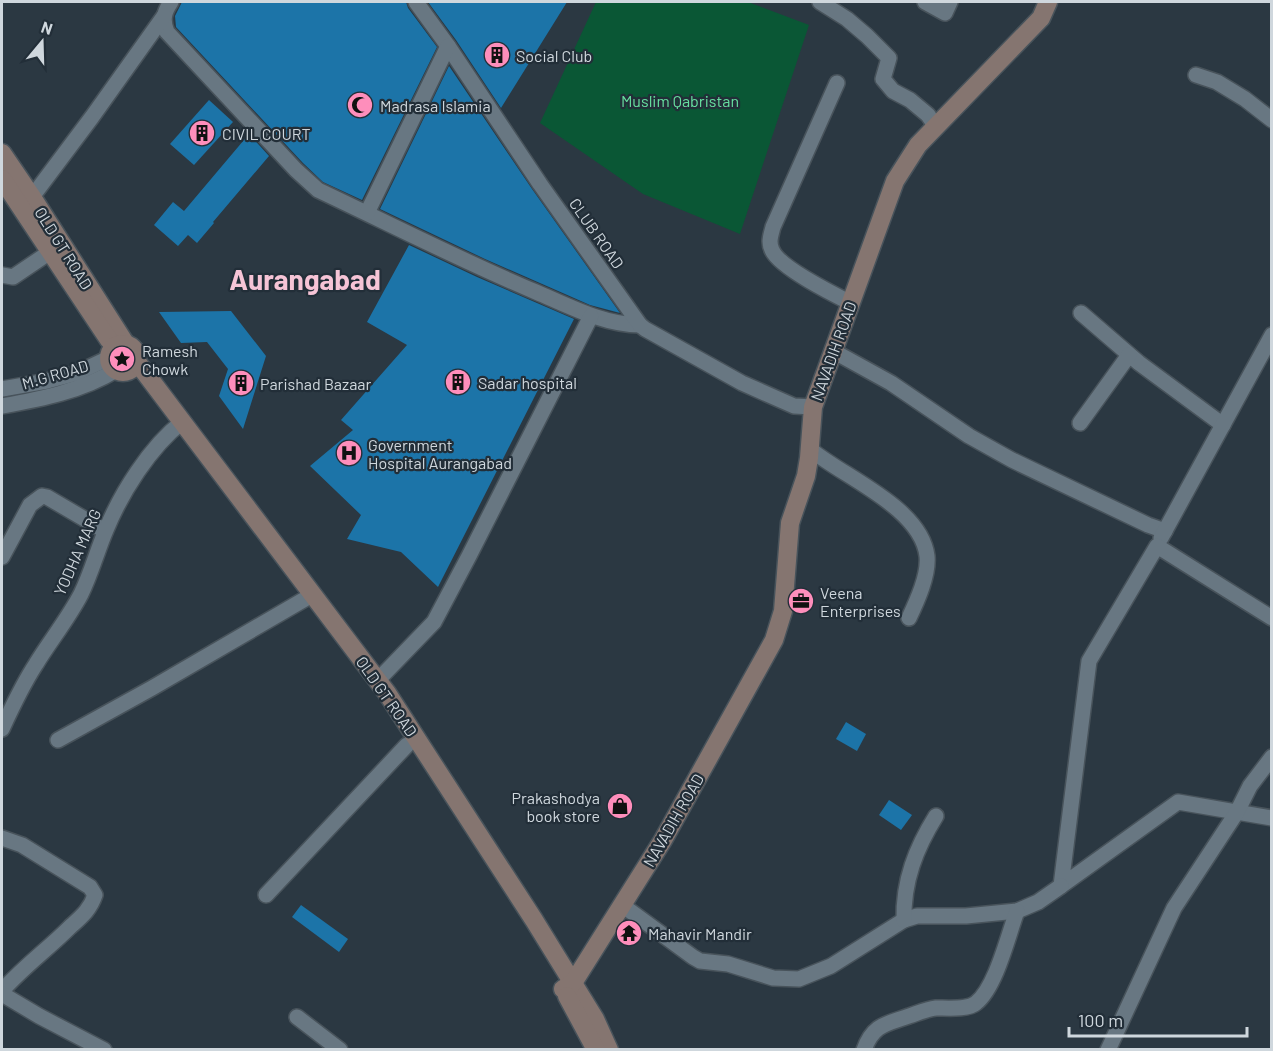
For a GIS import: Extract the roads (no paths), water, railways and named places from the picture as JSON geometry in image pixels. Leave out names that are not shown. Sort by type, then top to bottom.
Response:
[{"type":"main road","name":"NAVADIH ROAD","points":[[568,986],[663,840],[774,640],[783,611],[790,523],[806,477],[813,407],[895,181],[918,146],[1041,18],[1048,2]]},
{"type":"main road","name":"OLD GT ROAD","points":[[2,153],[32,197],[121,359]]},
{"type":"main road","name":"OLD GT ROAD","points":[[2,179],[121,359],[179,425],[378,680],[528,910],[568,986],[596,1050]]},
{"type":"main road","name":"OLD GT ROAD","points":[[179,425],[378,701],[527,927],[568,986],[595,1019],[609,1050]]},
{"type":"street","points":[[32,197],[164,16],[171,2]]},
{"type":"street","name":"CLUB ROAD","points":[[416,2],[540,184],[640,325],[742,383],[794,406],[813,407]]},
{"type":"street","points":[[820,2],[847,18],[889,58],[883,79],[893,91],[928,115],[936,127]]},
{"type":"street","points":[[925,2],[945,13],[950,2]]},
{"type":"street","points":[[164,16],[167,32],[318,190],[504,279],[591,316],[629,325],[640,325]]},
{"type":"street","points":[[367,213],[448,46]]},
{"type":"street","points":[[1196,75],[1217,82],[1245,99],[1272,120]]},
{"type":"street","points":[[837,83],[773,227],[770,239],[772,250],[778,260],[850,303]]},
{"type":"street","points":[[2,275],[13,277],[50,252]]},
{"type":"street","points":[[1081,313],[1129,354],[1222,425]]},
{"type":"street","points":[[378,680],[434,622],[591,316]]},
{"type":"street","points":[[1062,886],[1089,661],[1157,546],[1272,335]]},
{"type":"street","points":[[833,351],[891,383],[969,436],[1012,460],[1165,531]]},
{"type":"street","points":[[1080,423],[1129,354]]},
{"type":"street","name":"M.G ROAD","points":[[2,389],[47,381],[121,359]]},
{"type":"street","name":"M.G ROAD","points":[[2,406],[49,397],[100,380],[121,359]]},
{"type":"street","name":"YODHA MARG","points":[[2,729],[35,664],[80,596],[105,531],[119,503],[157,446],[179,425]]},
{"type":"street","points":[[810,448],[822,459],[874,490],[895,507],[912,525],[923,542],[927,557],[925,572],[919,598],[909,618]]},
{"type":"street","points":[[2,557],[30,505],[42,496],[48,497],[105,531]]},
{"type":"street","points":[[1157,546],[1272,618]]},
{"type":"street","points":[[58,740],[305,599]]},
{"type":"street","points":[[266,895],[407,745]]},
{"type":"street","points":[[1108,1050],[1174,908],[1237,812],[1250,786],[1272,757]]},
{"type":"street","points":[[622,906],[700,961],[728,964],[773,978],[799,979],[831,966],[904,920],[917,916],[966,916],[1017,911],[1038,902],[1178,802],[1272,818]]},
{"type":"street","points":[[904,920],[903,906],[912,862],[936,816]]},
{"type":"street","points":[[2,838],[22,844],[90,887],[95,895],[91,907],[2,992],[39,1016],[104,1050]]},
{"type":"street","points":[[864,1050],[876,1028],[887,1022],[932,1008],[974,1006],[984,996],[993,980],[1017,911]]},
{"type":"street","points":[[297,1017],[340,1050]]},
{"type":"place","name":"Social Club","points":[[497,55]]},
{"type":"place","name":"Madrasa Islamia","points":[[360,105]]},
{"type":"place","name":"CIVIL COURT","points":[[202,133]]},
{"type":"place","name":"Ramesh Chowk","points":[[122,359]]},
{"type":"place","name":"Sadar hospital","points":[[458,382]]},
{"type":"place","name":"Parishad Bazaar","points":[[241,383]]},
{"type":"place","name":"Government Hospital Aurangabad","points":[[349,453]]},
{"type":"place","name":"Veena Enterprises","points":[[801,601]]},
{"type":"place","name":"Prakashodya book store","points":[[620,806]]},
{"type":"place","name":"Mahavir Mandir","points":[[629,933]]},
{"type":"district","name":"Aurangabad","points":[[305,279]]},
{"type":"park label","name":"Muslim Qabristan","points":[[680,100]]}]
